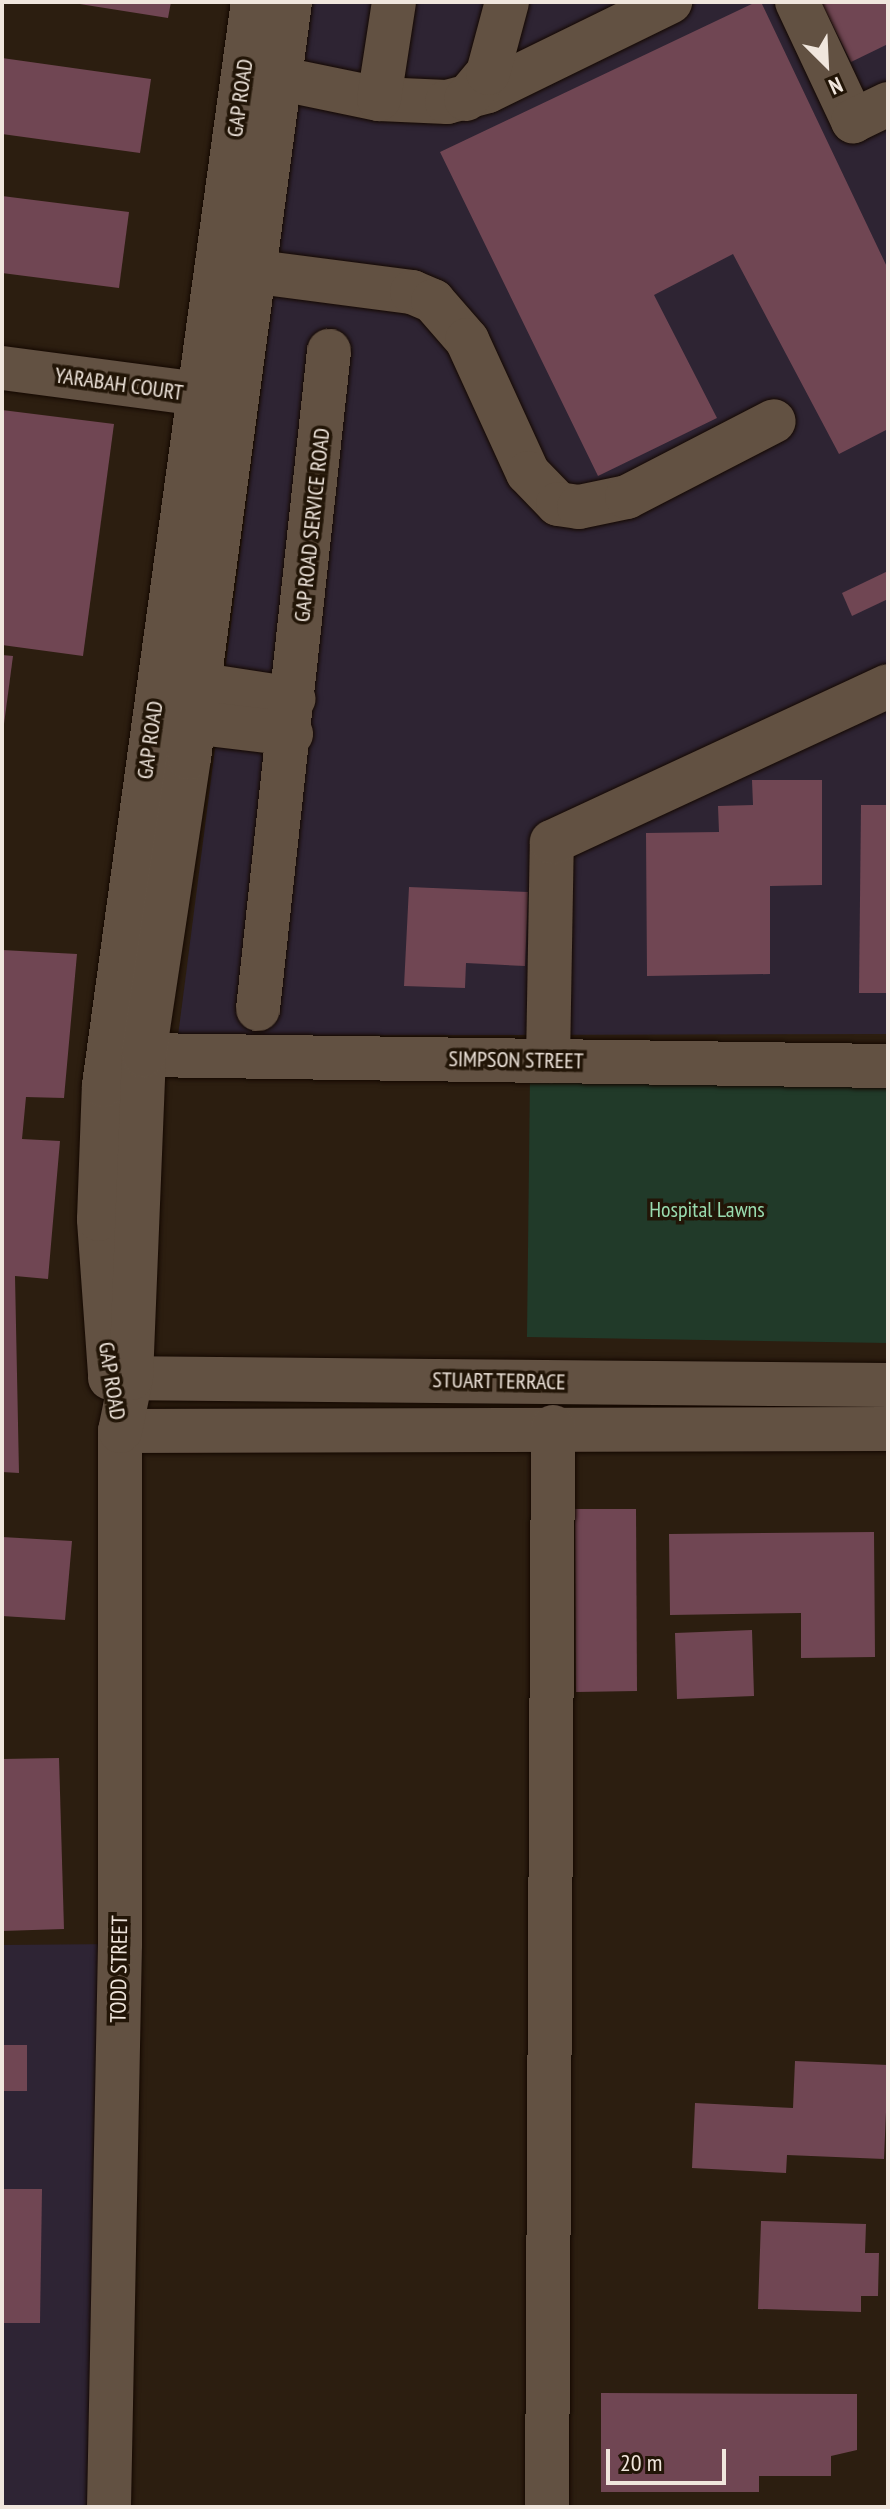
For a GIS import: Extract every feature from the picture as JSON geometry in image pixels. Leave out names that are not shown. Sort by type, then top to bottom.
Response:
[{"type":"street","name":"GAP ROAD","points":[[253,2],[262,75]]},
{"type":"street","name":"GAP ROAD","points":[[120,1431],[144,1055],[176,701],[262,75],[290,2]]},
{"type":"street","points":[[379,99],[394,2]]},
{"type":"street","points":[[466,99],[488,73],[507,2]]},
{"type":"street","points":[[797,2],[853,121],[888,104]]},
{"type":"street","points":[[262,75],[379,99],[466,99],[658,5]]},
{"type":"street","points":[[236,269],[412,292],[433,301],[467,340],[528,473],[558,504],[579,507],[627,497],[774,421]]},
{"type":"street","name":"GAP ROAD SERVICE ROAD","points":[[258,1009],[329,351]]},
{"type":"street","name":"YARABAH COURT","points":[[2,368],[217,397]]},
{"type":"street","points":[[548,1061],[552,842],[888,686]]},
{"type":"street","name":"GAP ROAD","points":[[121,1378],[99,1219],[104,1085],[176,701]]},
{"type":"street","points":[[176,701],[292,716]]},
{"type":"street","name":"SIMPSON STREET","points":[[144,1055],[888,1066]]},
{"type":"street","name":"STUART TERRACE","points":[[121,1378],[888,1385]]},
{"type":"street","points":[[547,2507],[553,1427]]},
{"type":"street","name":"STUART TERRACE","points":[[120,1431],[553,1427],[888,1429]]},
{"type":"street","name":"TODD STREET","points":[[109,2507],[120,1944],[120,1431]]},
{"type":"shaded area","points":[[311,2],[888,2],[888,1034],[178,1036]]},
{"type":"shaded area","points":[[120,1944],[109,2507],[2,2507],[2,1945]]},
{"type":"green space","name":"Hospital Lawns","points":[[530,1077],[888,1083],[888,1343],[527,1337]]},
{"type":"building","points":[[67,2],[171,2],[168,18]]},
{"type":"building","points":[[761,2],[888,269],[888,429],[839,454],[733,254],[654,295],[717,418],[598,476],[440,152]]},
{"type":"building","points":[[821,2],[888,2],[888,44],[851,62]]},
{"type":"building","points":[[2,58],[151,79],[140,153],[2,134]]},
{"type":"building","points":[[2,196],[129,212],[119,288],[2,273]]},
{"type":"building","points":[[2,410],[114,424],[83,656],[2,645]]},
{"type":"building","points":[[888,571],[888,599],[852,616],[842,593]]},
{"type":"building","points":[[2,655],[13,656],[4,724],[2,724]]},
{"type":"building","points":[[752,780],[822,780],[822,885],[770,886],[770,974],[647,976],[646,833],[719,832],[718,806],[753,805]]},
{"type":"building","points":[[861,805],[888,805],[888,993],[859,993]]},
{"type":"building","points":[[409,887],[528,892],[525,966],[466,963],[465,988],[404,986]]},
{"type":"building","points":[[2,950],[77,954],[64,1098],[26,1097],[22,1139],[60,1141],[48,1279],[15,1276],[19,1473],[2,1472]]},
{"type":"building","points":[[575,1509],[636,1509],[637,1691],[576,1692]]},
{"type":"building","points":[[874,1532],[875,1657],[801,1658],[801,1613],[670,1615],[669,1534]]},
{"type":"building","points":[[2,1537],[72,1541],[65,1620],[2,1616]]},
{"type":"building","points":[[752,1630],[754,1696],[677,1699],[675,1633]]},
{"type":"building","points":[[59,1758],[64,1929],[2,1931],[2,1759]]},
{"type":"building","points":[[2,2045],[27,2045],[27,2091],[2,2091]]},
{"type":"building","points":[[795,2061],[888,2065],[884,2159],[787,2155],[786,2173],[692,2168],[695,2103],[793,2108]]},
{"type":"building","points":[[2,2189],[42,2189],[40,2323],[2,2323]]},
{"type":"building","points":[[761,2221],[866,2224],[865,2253],[879,2253],[878,2296],[861,2296],[861,2312],[758,2309]]},
{"type":"building","points":[[601,2393],[857,2394],[857,2450],[831,2456],[831,2476],[759,2476],[759,2492],[601,2492]]}]
